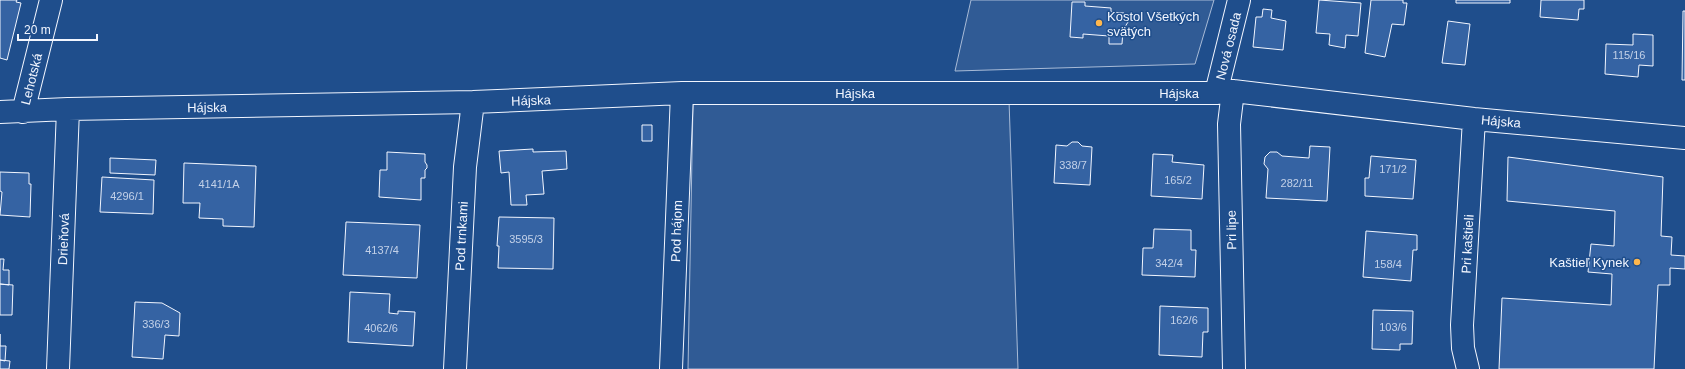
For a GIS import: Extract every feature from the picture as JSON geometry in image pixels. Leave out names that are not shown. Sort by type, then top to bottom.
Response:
[{"type":"street","name":"Lehotská","points":[[23,112],[50,0]]},
{"type":"street","name":"Nová osada","points":[[1224,92],[1239,0]]},
{"type":"street","name":"Hájska","points":[[0,112],[68,109],[473,102],[682,94],[1224,92],[1474,119],[1685,138]]},
{"type":"street","name":"Pri lipe","points":[[1224,92],[1229,124],[1234,369]]},
{"type":"street","name":"Pod hájom","points":[[671,369],[682,94]]},
{"type":"street","name":"Pod trnkami","points":[[455,369],[465,167],[473,102]]},
{"type":"street","name":"Drieňová","points":[[58,369],[68,109]]},
{"type":"street","name":"Pri kaštieli","points":[[1468,369],[1463,348],[1462,325],[1474,119]]},
{"type":"shaded area","points":[[971,0],[1214,0],[1195,64],[955,71]]},
{"type":"shaded area","points":[[1009,100],[1018,369],[688,369],[693,104]]},
{"type":"building","points":[[0,0],[17,0],[16,2],[21,3],[7,60],[0,58]]},
{"type":"building","points":[[1319,0],[1361,3],[1358,36],[1346,35],[1345,48],[1329,45],[1330,34],[1316,33]]},
{"type":"building","points":[[1371,0],[1403,0],[1403,3],[1407,3],[1404,25],[1392,24],[1385,57],[1365,53]]},
{"type":"building","points":[[1456,0],[1510,0],[1510,3],[1456,3]]},
{"type":"building","points":[[1541,0],[1584,0],[1584,9],[1579,9],[1578,20],[1540,17]]},
{"type":"building","name":"Kostol Všetkých svätých","points":[[1072,2],[1085,2],[1085,6],[1111,8],[1111,12],[1124,13],[1128,22],[1123,30],[1122,44],[1109,44],[1109,36],[1083,34],[1083,38],[1070,37]]},
{"type":"building","points":[[1263,9],[1272,10],[1271,18],[1286,21],[1283,50],[1253,47],[1256,17],[1262,17]]},
{"type":"building","points":[[1683,11],[1685,11],[1685,80],[1682,80]]},
{"type":"building","points":[[1448,21],[1470,24],[1465,65],[1442,63]]},
{"type":"building","points":[[1633,34],[1653,35],[1653,66],[1639,65],[1638,77],[1605,74],[1606,44],[1633,45]]},
{"type":"building","points":[[642,125],[652,125],[652,141],[642,141]]},
{"type":"building","points":[[1072,142],[1078,142],[1082,146],[1092,147],[1090,185],[1054,183],[1056,145],[1067,146]]},
{"type":"building","points":[[1310,146],[1330,147],[1327,201],[1266,198],[1268,169],[1264,164],[1265,157],[1270,152],[1277,152],[1282,156],[1309,158]]},
{"type":"building","points":[[533,149],[533,152],[566,151],[567,169],[542,171],[544,194],[526,195],[527,205],[511,205],[509,172],[501,173],[499,151]]},
{"type":"building","points":[[387,152],[425,154],[427,168],[425,170],[425,178],[421,178],[421,200],[379,197],[380,170],[387,170]]},
{"type":"building","points":[[1153,154],[1173,155],[1172,162],[1204,165],[1202,199],[1151,196]]},
{"type":"building","points":[[1371,156],[1416,160],[1413,199],[1365,196],[1365,178],[1369,178]]},
{"type":"building","name":"Kaštieľ Kynek","points":[[1508,157],[1663,177],[1661,236],[1672,237],[1671,255],[1685,256],[1685,269],[1670,268],[1670,285],[1658,285],[1654,369],[1499,369],[1502,298],[1611,305],[1612,274],[1588,272],[1591,244],[1614,246],[1615,211],[1507,201]]},
{"type":"building","points":[[110,158],[156,160],[155,175],[110,173]]},
{"type":"building","points":[[184,163],[256,166],[254,227],[223,226],[223,219],[199,218],[200,203],[183,203]]},
{"type":"building","points":[[0,172],[29,173],[29,184],[31,184],[30,217],[0,215],[2,192],[0,191]]},
{"type":"building","points":[[102,177],[154,180],[153,214],[100,212]]},
{"type":"building","points":[[499,217],[554,218],[553,269],[498,268],[499,246],[497,246]]},
{"type":"building","points":[[346,222],[420,225],[417,278],[343,275]]},
{"type":"building","points":[[1154,229],[1191,230],[1191,250],[1196,250],[1195,277],[1142,275],[1143,248],[1153,248]]},
{"type":"building","points":[[1366,231],[1417,235],[1417,250],[1413,250],[1411,281],[1363,277]]},
{"type":"building","points":[[0,259],[4,259],[3,270],[9,270],[9,285],[0,284]]},
{"type":"building","points":[[0,284],[13,285],[12,315],[0,315]]},
{"type":"building","points":[[350,292],[390,294],[389,313],[398,314],[398,311],[415,312],[413,346],[348,342]]},
{"type":"building","points":[[135,302],[162,303],[180,313],[179,336],[165,335],[163,359],[132,357]]},
{"type":"building","points":[[1160,306],[1208,308],[1208,332],[1203,332],[1202,357],[1159,355]]},
{"type":"building","points":[[1373,310],[1413,311],[1412,344],[1400,344],[1400,350],[1372,349]]},
{"type":"building","points":[[0,346],[6,346],[5,361],[0,360]]},
{"type":"building","points":[[0,360],[10,361],[9,369],[0,369]]},
{"type":"place","name":"Kostol Všetkých svätých","points":[[1099,23]]},
{"type":"place","name":"Kaštieľ Kynek","points":[[1637,262]]}]
